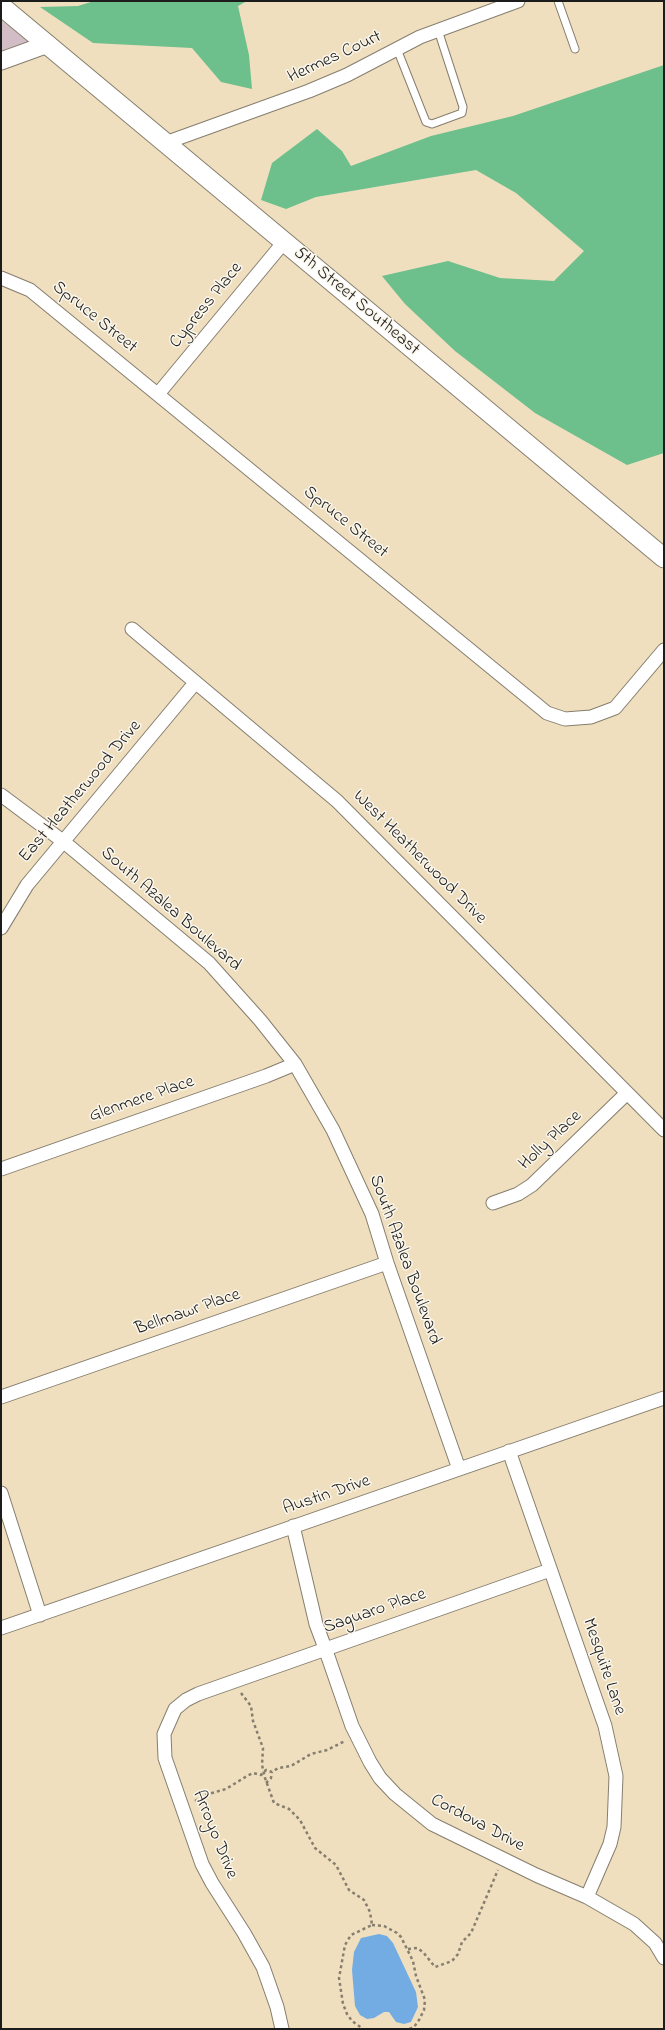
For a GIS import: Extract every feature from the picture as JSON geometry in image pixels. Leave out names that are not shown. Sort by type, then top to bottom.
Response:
[{"type":"main road","name":"5th Street Southeast","points":[[1,6],[664,558]]},
{"type":"street","name":"Hermes Court","points":[[165,143],[309,91],[438,30],[518,1]]},
{"type":"street","points":[[1,61],[48,44]]},
{"type":"street","name":"Cypress Place","points":[[158,394],[284,242]]},
{"type":"street","name":"Spruce Street","points":[[1,278],[30,290],[546,713],[565,719],[585,718],[615,708],[664,650]]},
{"type":"street","name":"West Heatherwood Drive","points":[[132,629],[194,683],[336,801],[664,1130]]},
{"type":"street","name":"East Heatherwood Drive","points":[[1,928],[27,885],[194,683]]},
{"type":"street","name":"South Azalea Boulevard","points":[[1,795],[64,842],[208,963],[260,1020],[295,1064],[334,1130],[372,1214],[387,1263],[459,1469]]},
{"type":"street","name":"Glenmere Place","points":[[1,1169],[266,1076],[295,1064]]},
{"type":"street","name":"Holly Place","points":[[493,1204],[518,1194],[532,1185],[627,1093]]},
{"type":"street","name":"Bellmawr Place","points":[[1,1397],[387,1263]]},
{"type":"street","name":"Austin Drive","points":[[1,1628],[664,1398]]},
{"type":"street","name":"Mesquite Lane","points":[[509,1451],[605,1726],[616,1776],[614,1827],[610,1844],[605,1859],[587,1897]]},
{"type":"street","points":[[1,1493],[40,1615]]},
{"type":"street","name":"Cordova Drive","points":[[293,1526],[316,1624],[358,1738],[370,1762],[394,1794],[432,1824],[503,1859],[587,1897],[634,1924],[655,1943],[664,1958]]},
{"type":"street","name":"Saguaro Place","points":[[211,1689],[550,1570]]},
{"type":"street","name":"Arroyo Drive","points":[[211,1689],[186,1700],[175,1709],[164,1734],[165,1758],[205,1870],[244,1933],[263,1968],[277,2007],[282,2029]]},
{"type":"lane","points":[[558,1],[575,49]]},
{"type":"lane","points":[[398,49],[426,122],[432,124],[462,113],[463,107],[438,30]]},
{"type":"path","points":[[236,1680],[239,1691],[250,1706],[253,1721],[263,1748],[262,1765],[266,1783],[274,1803],[290,1810],[300,1820],[315,1848],[336,1864],[348,1890],[364,1900],[370,1912],[372,1925]]},
{"type":"path","points":[[266,1783],[271,1778],[272,1772],[278,1768],[297,1763],[305,1757],[334,1747],[342,1741],[349,1741],[358,1738]]},
{"type":"path","points":[[181,1805],[226,1789],[253,1773],[261,1775],[266,1770],[272,1772]]},
{"type":"path","points":[[408,1949],[417,1948],[423,1952],[435,1967],[452,1961],[458,1954],[462,1942],[471,1933],[503,1859]]},
{"type":"path","points":[[363,2029],[352,2021],[347,2014],[339,1978],[345,1945],[351,1935],[372,1925],[384,1926],[397,1933],[408,1949],[425,2000],[424,2010],[419,2020],[414,2027],[409,2029]]},
{"type":"shaded area","points":[[1,20],[9,26],[31,44],[1,54]]},
{"type":"green space","points":[[94,1],[247,1],[238,6],[249,55],[252,89],[221,82],[192,48],[93,43],[40,7],[78,6]]},
{"type":"green space","points":[[664,65],[664,453],[627,465],[535,413],[455,351],[405,304],[382,276],[448,261],[500,278],[554,281],[584,251],[516,193],[476,170],[316,197],[286,209],[261,200],[272,163],[317,129],[342,151],[351,166],[431,136],[513,116]]},
{"type":"water","points":[[379,1934],[387,1936],[393,1943],[416,1992],[418,2007],[411,2022],[404,2024],[396,2022],[389,2012],[384,2012],[374,2018],[367,2019],[360,2015],[355,2006],[352,1970],[354,1952],[361,1938]]}]
